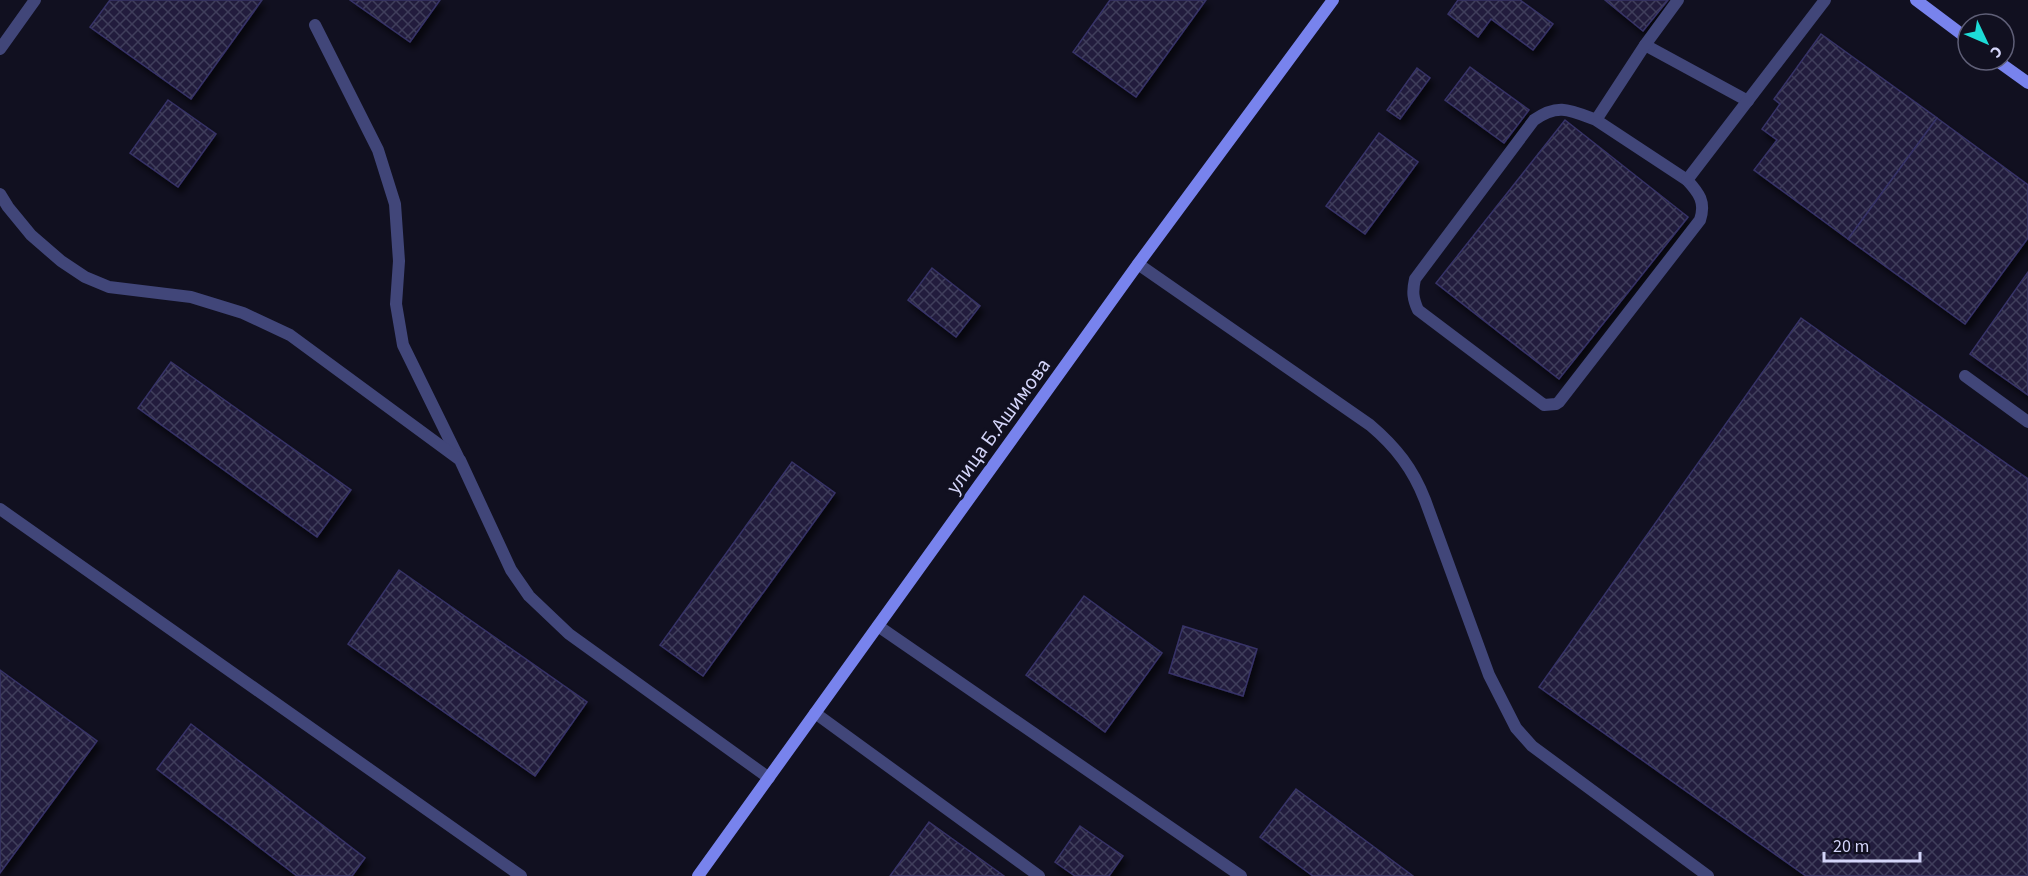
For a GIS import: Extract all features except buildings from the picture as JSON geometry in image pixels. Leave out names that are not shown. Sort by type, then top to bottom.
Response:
[{"type":"street","name":"улица Б.Ашимова","points":[[698,876],[1138,264],[1333,0]]},
{"type":"street","points":[[1916,0],[1956,30]]},
{"type":"street","points":[[2013,72],[2028,83]]},
{"type":"lane","points":[[0,50],[35,0]]},
{"type":"lane","points":[[1596,120],[1645,45],[1678,0]]},
{"type":"lane","points":[[1687,180],[1825,0]]},
{"type":"lane","points":[[315,25],[378,150],[395,204],[399,261],[396,304],[403,345],[511,570],[529,596],[569,634],[768,778]]},
{"type":"lane","points":[[1645,45],[1748,101]]},
{"type":"lane","points":[[1558,108],[1596,120],[1687,180],[1702,200],[1703,210],[1700,220],[1559,402],[1544,405],[1418,310],[1413,300],[1412,290],[1415,279],[1534,120],[1545,112],[1558,108]]},
{"type":"lane","points":[[0,194],[31,235],[61,261],[85,277],[109,287],[191,297],[243,314],[290,335],[460,460]]},
{"type":"lane","points":[[1138,264],[1370,425],[1403,456],[1416,477],[1489,675],[1516,728],[1532,746],[1708,876]]},
{"type":"lane","points":[[1965,376],[2028,422]]},
{"type":"lane","points":[[0,509],[521,876]]},
{"type":"lane","points":[[878,626],[1241,876]]},
{"type":"lane","points":[[815,713],[1039,876]]}]
